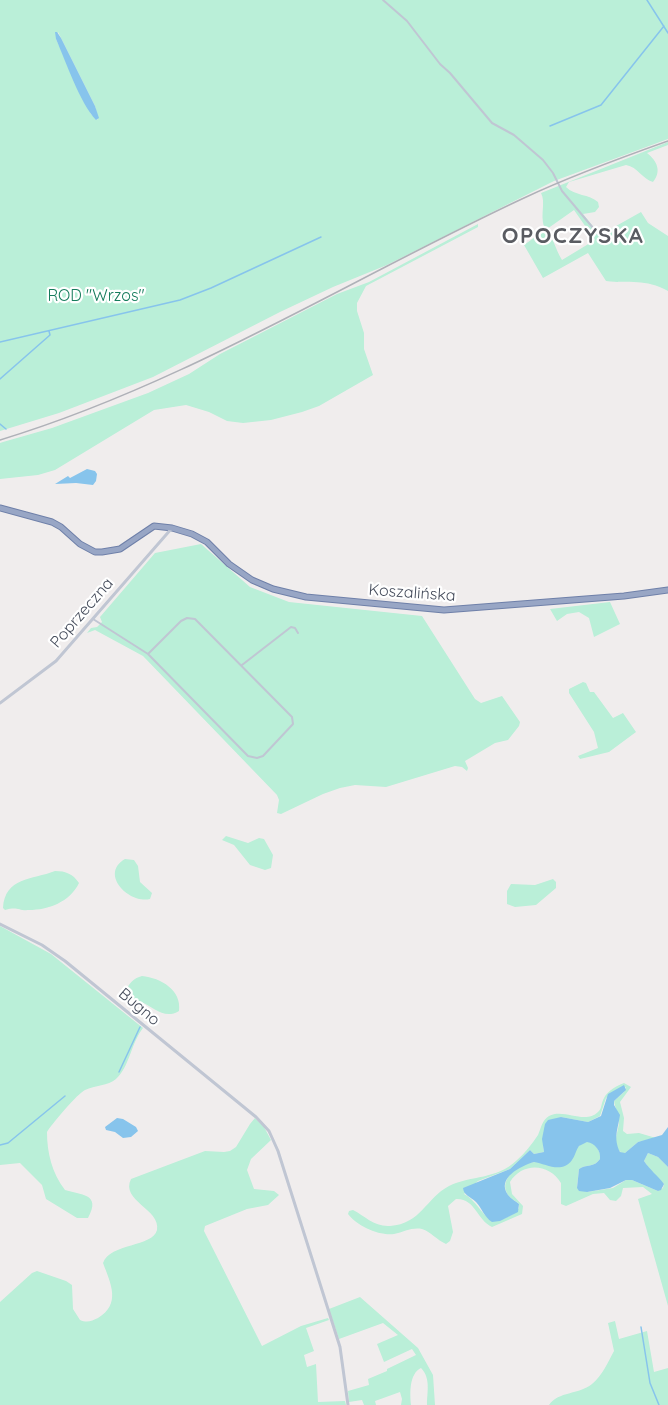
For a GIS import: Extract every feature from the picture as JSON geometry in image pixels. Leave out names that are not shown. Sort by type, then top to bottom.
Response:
[{"type":"highway","points":[[0,508],[52,522],[69,533],[80,544],[95,552],[120,549],[154,526],[172,528]]},
{"type":"highway","name":"Koszalińska","points":[[172,528],[192,534],[207,542],[230,564],[252,580],[273,589],[306,597],[444,610],[613,597],[668,590]]},
{"type":"street","points":[[383,0],[407,21],[440,64],[450,72],[492,123],[514,135],[543,160],[562,191],[599,236]]},
{"type":"street","name":"Poprzeczna","points":[[0,703],[52,664],[172,528]]},
{"type":"street","points":[[93,619],[148,654],[244,753],[254,758],[262,756],[294,722],[292,717],[200,622],[190,618],[182,621],[148,654]]},
{"type":"street","points":[[242,665],[291,627],[295,628],[298,633]]},
{"type":"street","name":"Bugno","points":[[0,924],[32,940],[58,957],[256,1117],[272,1137],[340,1347],[348,1405]]},
{"type":"green space","name":"ROD \"Wrzos\"","points":[[0,0],[668,0],[668,139],[554,181],[387,265],[280,312],[153,377],[59,413],[0,431]],"holes":[[[58,32],[95,106],[97,120],[91,114],[56,39]]]},
{"type":"green space","points":[[668,142],[668,145],[647,153],[658,170],[653,182],[626,165],[569,182],[566,187],[598,202],[599,207],[595,212],[583,214],[600,235],[641,212],[648,223],[668,236],[668,291],[652,284],[606,281],[588,253],[543,278],[524,245],[542,232],[544,227],[541,193]],"holes":[[[574,210],[595,240],[562,260],[547,229]]]},
{"type":"green space","points":[[478,224],[478,227],[366,286],[357,303],[357,311],[364,333],[364,349],[373,375],[319,406],[271,420],[243,423],[227,421],[209,412],[186,405],[154,410],[55,470],[38,475],[0,479],[0,443],[52,428],[148,393],[189,374],[220,354],[337,294],[369,282]]},
{"type":"green space","points":[[201,544],[250,587],[289,602],[422,616],[475,699],[481,703],[502,696],[520,722],[519,726],[508,740],[495,743],[465,761],[467,771],[455,766],[386,787],[355,785],[340,788],[281,814],[277,813],[279,800],[277,795],[143,656],[95,630],[87,633],[102,622],[100,617],[155,553]]},
{"type":"green space","points":[[610,602],[620,624],[594,637],[589,618],[579,612],[567,614],[557,621],[550,609]]},
{"type":"green space","points":[[583,682],[586,683],[590,692],[594,692],[613,718],[623,713],[636,732],[609,752],[580,759],[578,756],[598,748],[594,732],[569,693],[569,689]]},
{"type":"green space","points":[[226,836],[248,843],[259,838],[264,839],[273,855],[271,868],[265,870],[250,865],[234,845],[222,840]]},
{"type":"green space","points":[[125,859],[134,860],[138,866],[140,882],[152,893],[150,899],[134,897],[120,887],[115,872],[118,865]]},
{"type":"green space","points":[[55,871],[69,874],[79,883],[64,900],[36,910],[13,908],[5,910],[3,908],[5,898],[14,885]]},
{"type":"green space","points":[[553,879],[556,882],[556,888],[536,905],[515,907],[507,904],[507,891],[511,884],[535,885]]},
{"type":"green space","points":[[0,926],[51,954],[143,1028],[121,1074],[109,1083],[82,1092],[47,1132],[51,1162],[60,1183],[65,1190],[83,1194],[91,1199],[92,1210],[88,1218],[77,1218],[46,1199],[42,1185],[20,1163],[0,1165]]},
{"type":"green space","points":[[142,976],[156,979],[169,986],[177,997],[179,1011],[169,1014],[159,1012],[127,997],[126,991],[130,983]]},
{"type":"green space","points":[[624,1083],[631,1087],[620,1102],[624,1118],[623,1131],[627,1134],[639,1133],[656,1138],[638,1142],[624,1154],[617,1148],[619,1121],[614,1101],[626,1087],[606,1098],[600,1116],[588,1122],[561,1117],[544,1135],[544,1152],[534,1154],[530,1150],[510,1169],[478,1181],[464,1194],[487,1217],[497,1221],[503,1219],[519,1208],[519,1204],[507,1193],[505,1185],[514,1171],[524,1164],[548,1162],[567,1155],[586,1142],[598,1148],[600,1159],[595,1164],[579,1169],[577,1187],[587,1192],[613,1188],[626,1180],[632,1180],[658,1191],[663,1188],[664,1184],[656,1178],[644,1161],[648,1153],[658,1157],[668,1167],[668,1306],[638,1199],[652,1194],[643,1187],[623,1188],[621,1196],[616,1201],[610,1200],[604,1193],[593,1194],[566,1206],[561,1204],[561,1183],[556,1176],[543,1169],[528,1168],[515,1175],[510,1182],[512,1194],[523,1206],[522,1214],[492,1227],[468,1202],[456,1199],[448,1206],[453,1232],[450,1241],[446,1244],[422,1229],[411,1229],[394,1234],[375,1232],[348,1214],[353,1210],[374,1223],[384,1226],[409,1221],[449,1186],[501,1171],[509,1166],[531,1145],[543,1122],[549,1116],[561,1114],[593,1116],[600,1110],[603,1099],[608,1093]]},
{"type":"green space","points":[[255,1118],[264,1127],[271,1140],[251,1159],[247,1170],[254,1189],[274,1191],[279,1195],[268,1205],[247,1209],[205,1226],[204,1231],[262,1346],[301,1326],[328,1318],[329,1320],[306,1328],[314,1351],[304,1355],[307,1367],[316,1364],[318,1402],[345,1401],[346,1405],[0,1405],[0,1302],[37,1271],[72,1285],[73,1309],[80,1320],[89,1321],[98,1318],[110,1306],[112,1300],[111,1286],[103,1263],[107,1257],[122,1248],[148,1240],[157,1230],[157,1223],[153,1216],[131,1193],[129,1187],[131,1179],[205,1151],[230,1151],[236,1147]]},
{"type":"green space","points":[[360,1297],[418,1348],[433,1375],[435,1405],[427,1405],[427,1381],[421,1368],[412,1379],[411,1405],[401,1405],[400,1392],[375,1401],[376,1405],[364,1405],[362,1400],[349,1402],[348,1391],[369,1385],[368,1379],[416,1355],[412,1349],[384,1362],[377,1344],[398,1335],[383,1323],[339,1339],[329,1309]]},
{"type":"green space","points":[[615,1321],[619,1339],[647,1331],[654,1372],[668,1368],[668,1405],[549,1405],[558,1397],[587,1387],[599,1377],[614,1351],[608,1323]]},
{"type":"water","points":[[55,32],[61,38],[95,106],[99,118],[96,120],[79,93]]},
{"type":"water","points":[[87,469],[97,474],[93,485],[55,484],[68,476],[70,478]]},
{"type":"water","points":[[624,1085],[626,1090],[614,1101],[620,1115],[616,1138],[620,1152],[625,1153],[638,1142],[662,1135],[668,1127],[668,1167],[658,1157],[648,1153],[644,1161],[664,1184],[661,1190],[626,1180],[610,1188],[579,1191],[577,1188],[579,1169],[595,1164],[600,1159],[597,1148],[587,1142],[579,1146],[572,1160],[564,1166],[554,1167],[534,1162],[512,1174],[505,1183],[505,1189],[509,1196],[519,1204],[518,1212],[500,1221],[489,1220],[476,1202],[465,1193],[463,1188],[510,1169],[530,1150],[534,1154],[544,1152],[542,1139],[548,1120],[561,1117],[588,1122],[601,1116],[608,1094]]},
{"type":"water","points":[[117,1118],[136,1127],[138,1131],[131,1137],[123,1138],[115,1132],[106,1130],[105,1127]]},
{"type":"waterway","points":[[647,0],[668,33]]},
{"type":"waterway","points":[[550,126],[601,105],[664,26]]},
{"type":"waterway","points":[[0,342],[180,300],[321,237]]},
{"type":"waterway","points":[[0,379],[50,335],[49,331]]},
{"type":"waterway","points":[[0,424],[6,429]]},
{"type":"waterway","points":[[119,1072],[140,1027]]},
{"type":"waterway","points":[[0,1145],[8,1143],[65,1096]]},
{"type":"waterway","points":[[641,1327],[650,1383],[659,1405]]},
{"type":"railway","points":[[0,440],[68,417],[135,390],[266,328],[524,198],[668,141]]},
{"type":"district","name":"OPOCZYSKA","points":[[573,236]]}]
